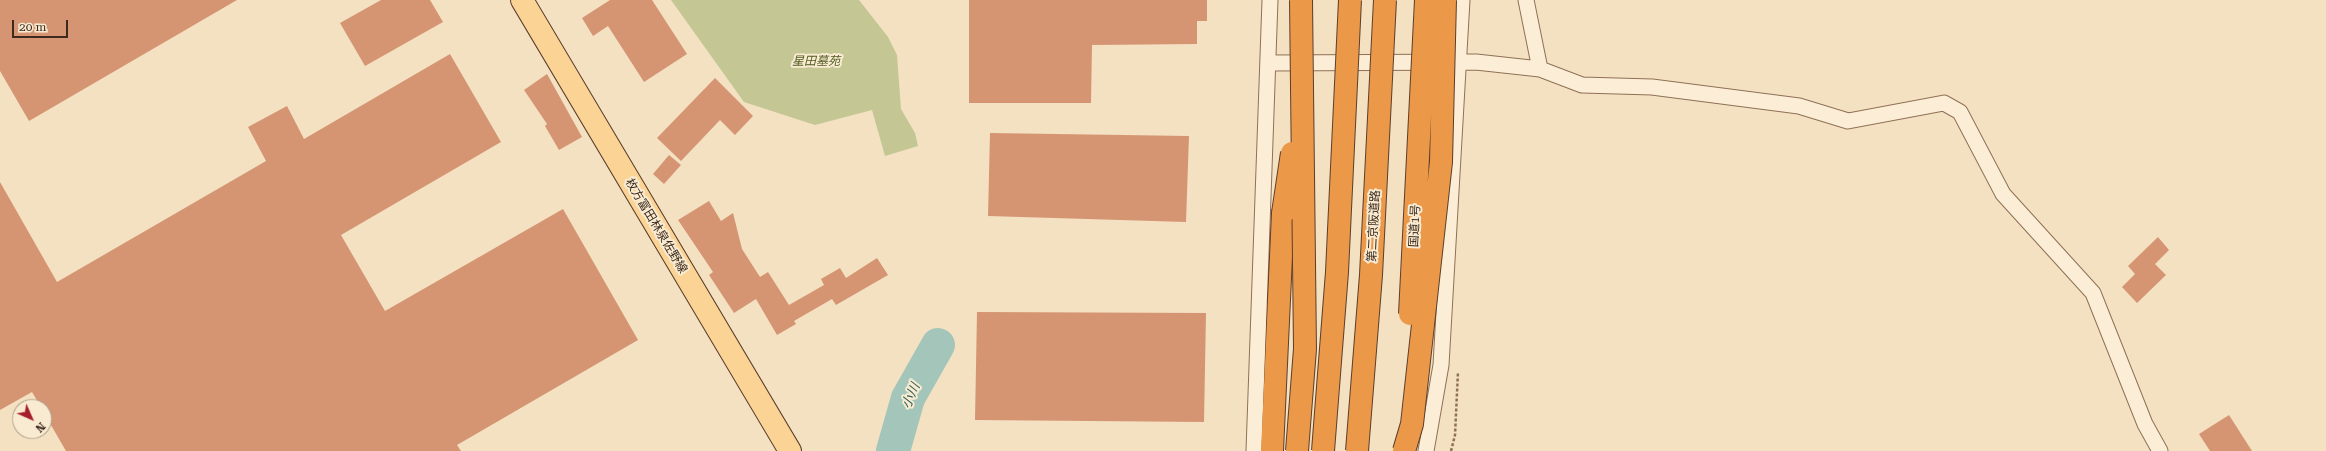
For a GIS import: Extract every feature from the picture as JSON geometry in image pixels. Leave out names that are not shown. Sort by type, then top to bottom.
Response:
[{"type":"highway","points":[[1297,451],[1305,349],[1301,0]]},
{"type":"highway","points":[[1272,451],[1283,213],[1313,0]]},
{"type":"highway","points":[[1323,451],[1337,272],[1350,0]]},
{"type":"highway","name":"第二京阪道路","points":[[1357,451],[1372,266],[1385,0]]},
{"type":"highway","name":"国道1号","points":[[1395,451],[1410,326],[1426,0]]},
{"type":"highway","points":[[1404,451],[1412,424],[1441,162],[1445,0]]},
{"type":"main road","name":"枚方富田林泉佐野線","points":[[522,0],[790,451]]},
{"type":"street","points":[[1254,451],[1269,63],[1270,0]]},
{"type":"street","points":[[1426,451],[1441,365],[1460,63],[1462,0]]},
{"type":"street","points":[[1526,0],[1540,69]]},
{"type":"street","points":[[1269,63],[1476,62],[1540,69],[1582,85],[1652,87],[1798,106],[1848,121],[1944,103],[1960,112],[2003,194],[2093,293],[2145,424],[2160,451]]},
{"type":"green space","name":"星田墓苑","points":[[671,0],[859,0],[888,37],[897,55],[901,109],[915,133],[918,146],[885,156],[872,110],[815,125],[744,102]]},
{"type":"building","points":[[0,0],[237,0],[29,121],[0,71]]},
{"type":"building","points":[[381,0],[430,0],[443,22],[365,66],[340,23]]},
{"type":"building","points":[[610,0],[652,0],[687,54],[644,82],[608,26],[593,36],[582,18]]},
{"type":"building","points":[[969,0],[1207,0],[1207,21],[1197,21],[1197,44],[1092,45],[1091,103],[969,103]]},
{"type":"building","points":[[450,54],[501,142],[341,235],[385,311],[563,209],[638,340],[457,445],[461,451],[66,451],[52,427],[52,399],[36,399],[32,392],[20,399],[12,399],[12,403],[0,410],[0,182],[57,282],[266,161],[248,127],[287,106],[304,139]]},
{"type":"building","points":[[547,74],[582,137],[559,150],[545,126],[547,124],[524,90]]},
{"type":"building","points":[[715,78],[753,116],[735,135],[720,120],[681,161],[657,138]]},
{"type":"building","points":[[990,133],[1189,136],[1186,222],[988,216]]},
{"type":"building","points":[[669,155],[681,165],[664,184],[653,174]]},
{"type":"building","points":[[709,201],[721,221],[733,213],[742,249],[760,277],[768,272],[789,305],[824,285],[821,279],[840,268],[846,278],[877,258],[888,275],[836,305],[832,299],[794,321],[796,324],[777,335],[756,299],[734,313],[709,275],[713,272],[678,220]]},
{"type":"building","points":[[2158,237],[2169,250],[2155,264],[2166,275],[2137,303],[2122,287],[2135,274],[2128,266]]},
{"type":"building","points":[[977,312],[1206,313],[1204,422],[975,420]]},
{"type":"building","points":[[2229,415],[2252,451],[2210,451],[2199,434]]},
{"type":"waterway","name":"小川","points":[[893,451],[908,398],[938,345]]}]
